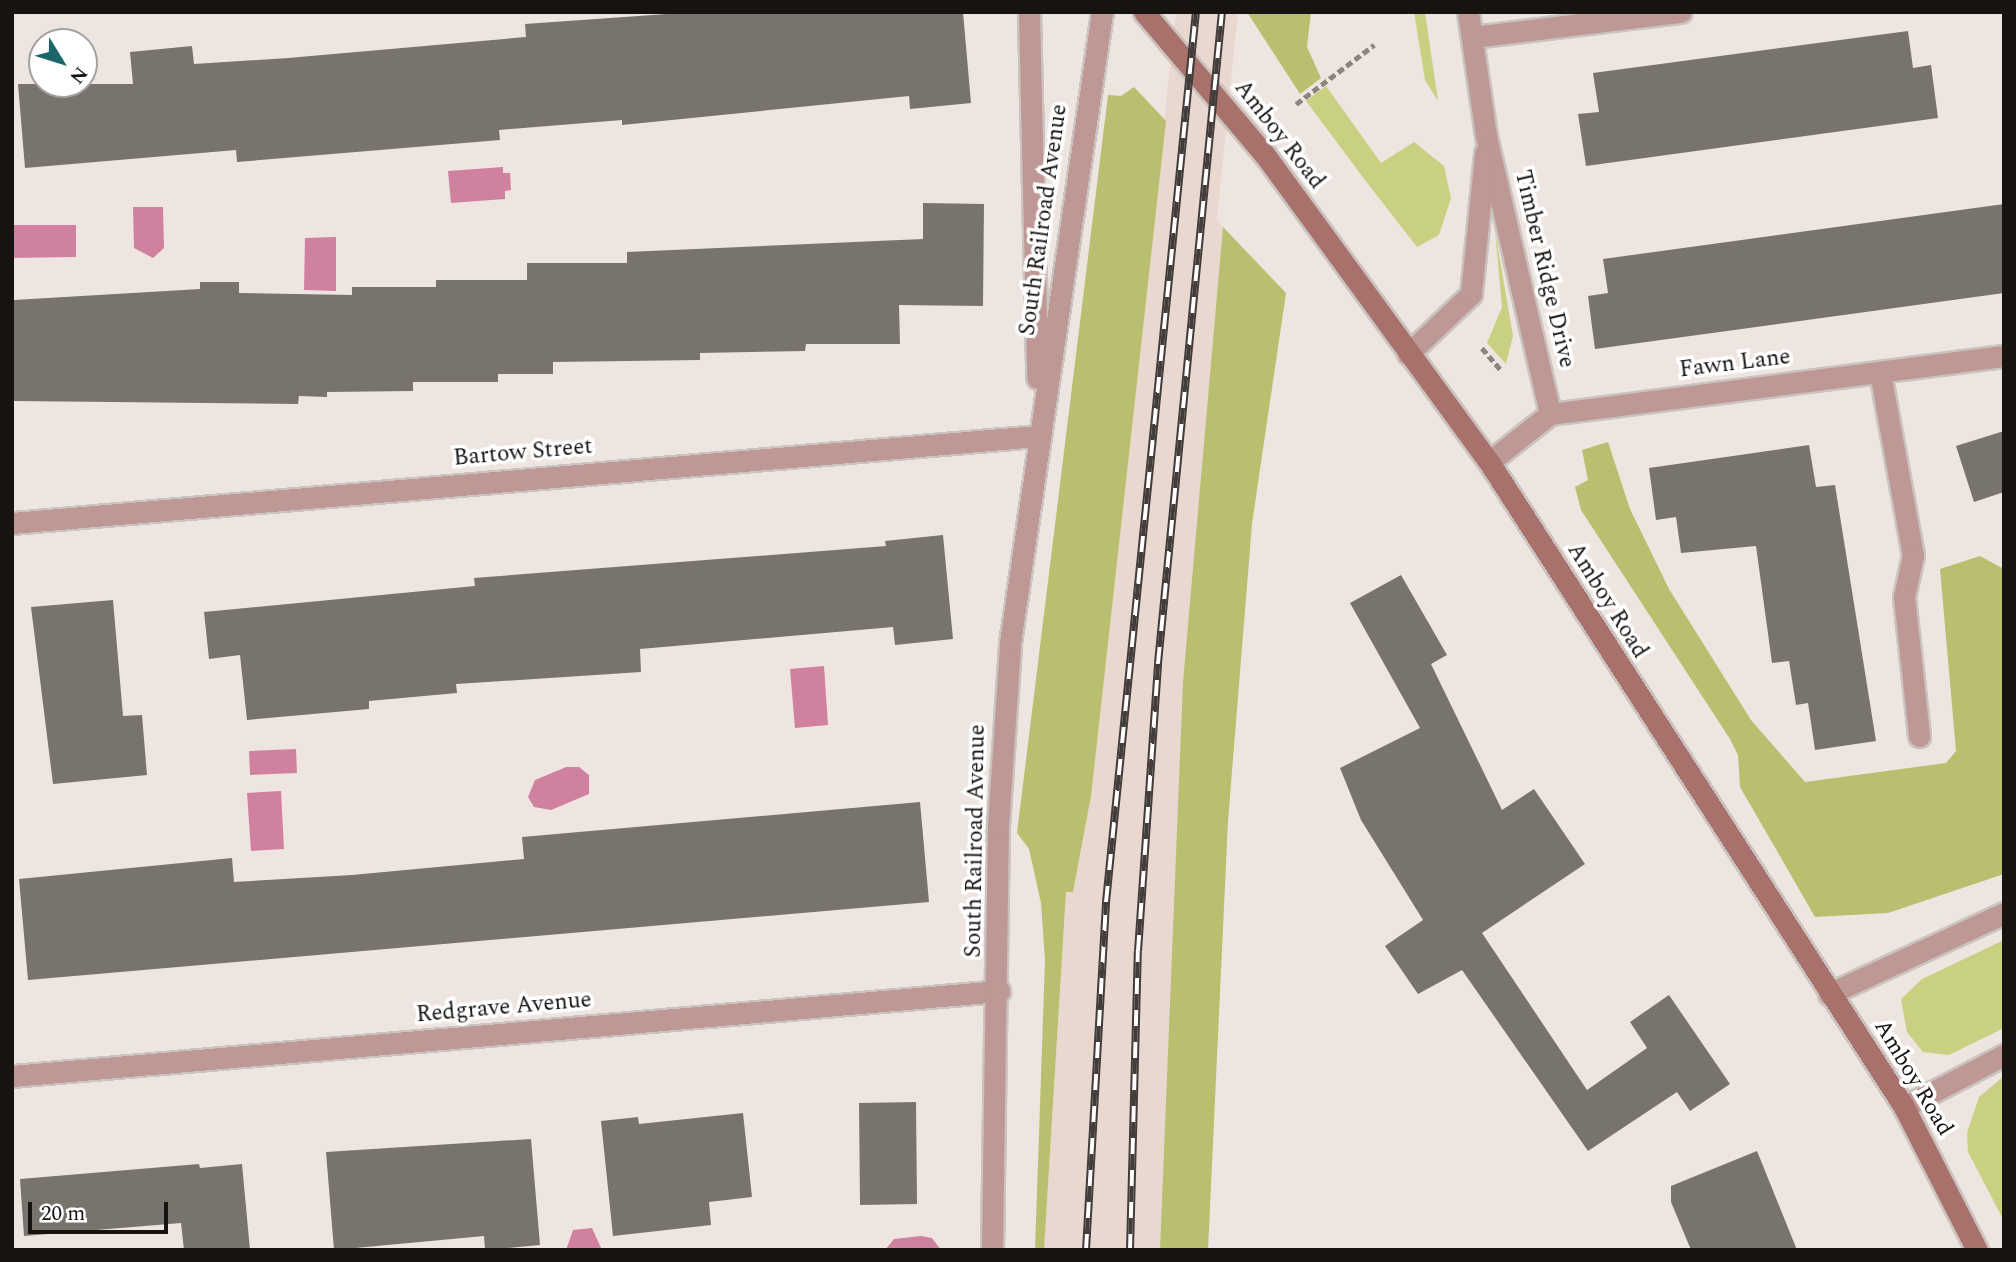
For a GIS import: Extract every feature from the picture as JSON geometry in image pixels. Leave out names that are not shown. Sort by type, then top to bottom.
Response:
[{"type":"main road","name":"Amboy Road","points":[[1144,12],[1265,155],[1489,462],[1904,1107],[1977,1250]]},
{"type":"street","name":"South Railroad Avenue","points":[[1029,12],[1038,436]]},
{"type":"street","name":"South Railroad Avenue","points":[[992,1250],[999,991],[998,826],[1010,643],[1038,436],[1102,12]]},
{"type":"street","name":"Timber Ridge Drive","points":[[1468,12],[1486,136],[1550,414]]},
{"type":"street","points":[[1473,37],[1680,12]]},
{"type":"street","name":"Timber Ridge Drive","points":[[1408,354],[1471,294],[1486,136]]},
{"type":"street","name":"Fawn Lane","points":[[1550,414],[2004,356]]},
{"type":"street","points":[[1880,372],[1913,555],[1904,597],[1920,736]]},
{"type":"street","points":[[1489,462],[1550,414]]},
{"type":"street","name":"Bartow Street","points":[[12,523],[1038,436]]},
{"type":"street","points":[[1829,994],[2004,913]]},
{"type":"street","name":"Redgrave Avenue","points":[[12,1076],[999,991]]},
{"type":"street","points":[[1904,1107],[2004,1055]]},
{"type":"path","points":[[1296,104],[1374,45]]},
{"type":"path","points":[[1482,348],[1500,369]]},
{"type":"shaded area","points":[[1176,12],[1238,12],[1217,220],[1223,227],[1223,265],[1160,1250],[1044,1250],[1066,892],[1073,892],[1091,796]]},
{"type":"shaded area","points":[[503,167],[503,173],[510,173],[511,190],[505,191],[505,199],[451,203],[448,171]]},
{"type":"shaded area","points":[[133,207],[163,207],[164,248],[153,258],[134,248]]},
{"type":"shaded area","points":[[12,225],[76,225],[76,257],[12,258]]},
{"type":"shaded area","points":[[336,237],[336,291],[304,290],[305,238]]},
{"type":"shaded area","points":[[824,666],[828,725],[795,728],[790,669]]},
{"type":"shaded area","points":[[296,749],[297,773],[250,775],[249,751]]},
{"type":"shaded area","points":[[566,767],[579,767],[589,775],[589,794],[551,810],[534,807],[528,797],[535,780]]},
{"type":"shaded area","points":[[281,791],[284,849],[251,851],[247,793]]},
{"type":"shaded area","points":[[592,1228],[602,1250],[566,1250],[573,1230]]},
{"type":"shaded area","points":[[921,1236],[932,1238],[941,1250],[885,1250],[894,1239]]},
{"type":"green space","points":[[1247,12],[1311,12],[1307,47],[1321,78],[1300,94]]},
{"type":"green space","points":[[1414,12],[1425,12],[1438,101],[1425,80]]},
{"type":"green space","points":[[1326,86],[1381,163],[1414,142],[1444,166],[1451,198],[1439,235],[1417,247],[1365,180],[1306,101]]},
{"type":"green space","points":[[1134,87],[1166,121],[1091,796],[1073,892],[1066,892],[1044,1250],[1035,1250],[1045,960],[1041,903],[1029,849],[1017,833],[1108,95],[1121,96]]},
{"type":"green space","points":[[1223,227],[1286,293],[1252,524],[1228,821],[1208,1250],[1160,1250],[1183,682]]},
{"type":"green space","points":[[1495,231],[1513,336],[1506,364],[1487,343],[1502,307]]},
{"type":"green space","points":[[1608,442],[1630,509],[1669,589],[1751,720],[1805,782],[1946,763],[1956,751],[1940,569],[1980,556],[2004,569],[2004,874],[1888,913],[1815,917],[1740,787],[1738,755],[1730,739],[1581,510],[1575,487],[1588,480],[1582,450]]},
{"type":"green space","points":[[2004,940],[2004,1028],[1949,1055],[1923,1052],[1907,1032],[1901,999],[1922,979]]},
{"type":"green space","points":[[2004,1076],[2004,1221],[1968,1152],[1967,1133],[1979,1097]]},
{"type":"building","points":[[695,12],[963,12],[971,103],[910,109],[909,96],[622,125],[622,120],[499,130],[500,140],[237,162],[236,150],[25,168],[18,84],[28,84],[28,98],[98,98],[98,84],[133,84],[130,52],[192,46],[194,64],[288,58],[526,37],[525,24]]},
{"type":"building","points":[[1908,31],[1913,68],[1931,65],[1938,118],[1586,166],[1578,114],[1599,112],[1593,73]]},
{"type":"building","points":[[923,203],[984,204],[983,306],[899,305],[900,344],[806,344],[805,351],[700,353],[700,360],[553,362],[553,374],[498,374],[498,382],[413,382],[413,391],[327,392],[327,397],[299,396],[298,404],[14,401],[14,300],[200,289],[200,282],[239,282],[239,293],[352,295],[352,287],[436,287],[436,280],[527,280],[527,263],[627,263],[627,252],[923,239]]},
{"type":"building","points":[[2004,204],[2004,293],[1595,349],[1588,296],[1608,293],[1603,259]]},
{"type":"building","points":[[2004,431],[2004,492],[1974,502],[1956,446]]},
{"type":"building","points":[[1809,445],[1816,487],[1835,485],[1876,741],[1815,750],[1808,703],[1796,705],[1789,661],[1772,663],[1756,546],[1681,553],[1676,517],[1656,520],[1649,468]]},
{"type":"building","points":[[943,535],[953,639],[895,645],[893,627],[640,649],[641,672],[456,684],[457,693],[369,701],[369,709],[247,720],[240,655],[209,659],[204,612],[475,586],[474,578],[886,546],[885,541]]},
{"type":"building","points":[[1401,575],[1447,655],[1431,664],[1502,810],[1534,789],[1585,864],[1482,933],[1587,1090],[1647,1048],[1630,1022],[1669,995],[1730,1084],[1690,1111],[1677,1092],[1588,1151],[1462,970],[1418,994],[1385,946],[1423,920],[1361,820],[1340,768],[1420,728],[1350,603]]},
{"type":"building","points":[[113,600],[123,716],[142,715],[147,775],[53,784],[31,607]]},
{"type":"building","points":[[920,802],[929,902],[28,980],[19,879],[232,858],[234,882],[352,875],[524,859],[522,837]]},
{"type":"building","points":[[916,1102],[917,1204],[860,1205],[859,1103]]},
{"type":"building","points":[[743,1113],[752,1197],[709,1202],[711,1225],[613,1236],[601,1121],[638,1117],[639,1124]]},
{"type":"building","points":[[531,1139],[540,1245],[485,1250],[484,1236],[334,1250],[326,1152]]},
{"type":"building","points":[[1757,1151],[1797,1250],[1691,1250],[1671,1202],[1671,1186]]},
{"type":"building","points":[[199,1164],[200,1168],[242,1164],[250,1250],[184,1250],[181,1223],[24,1236],[20,1179]]},
{"type":"railway","points":[[1086,1250],[1106,902],[1196,12]]},
{"type":"railway","points":[[1130,1250],[1138,951],[1158,663],[1222,12]]}]
